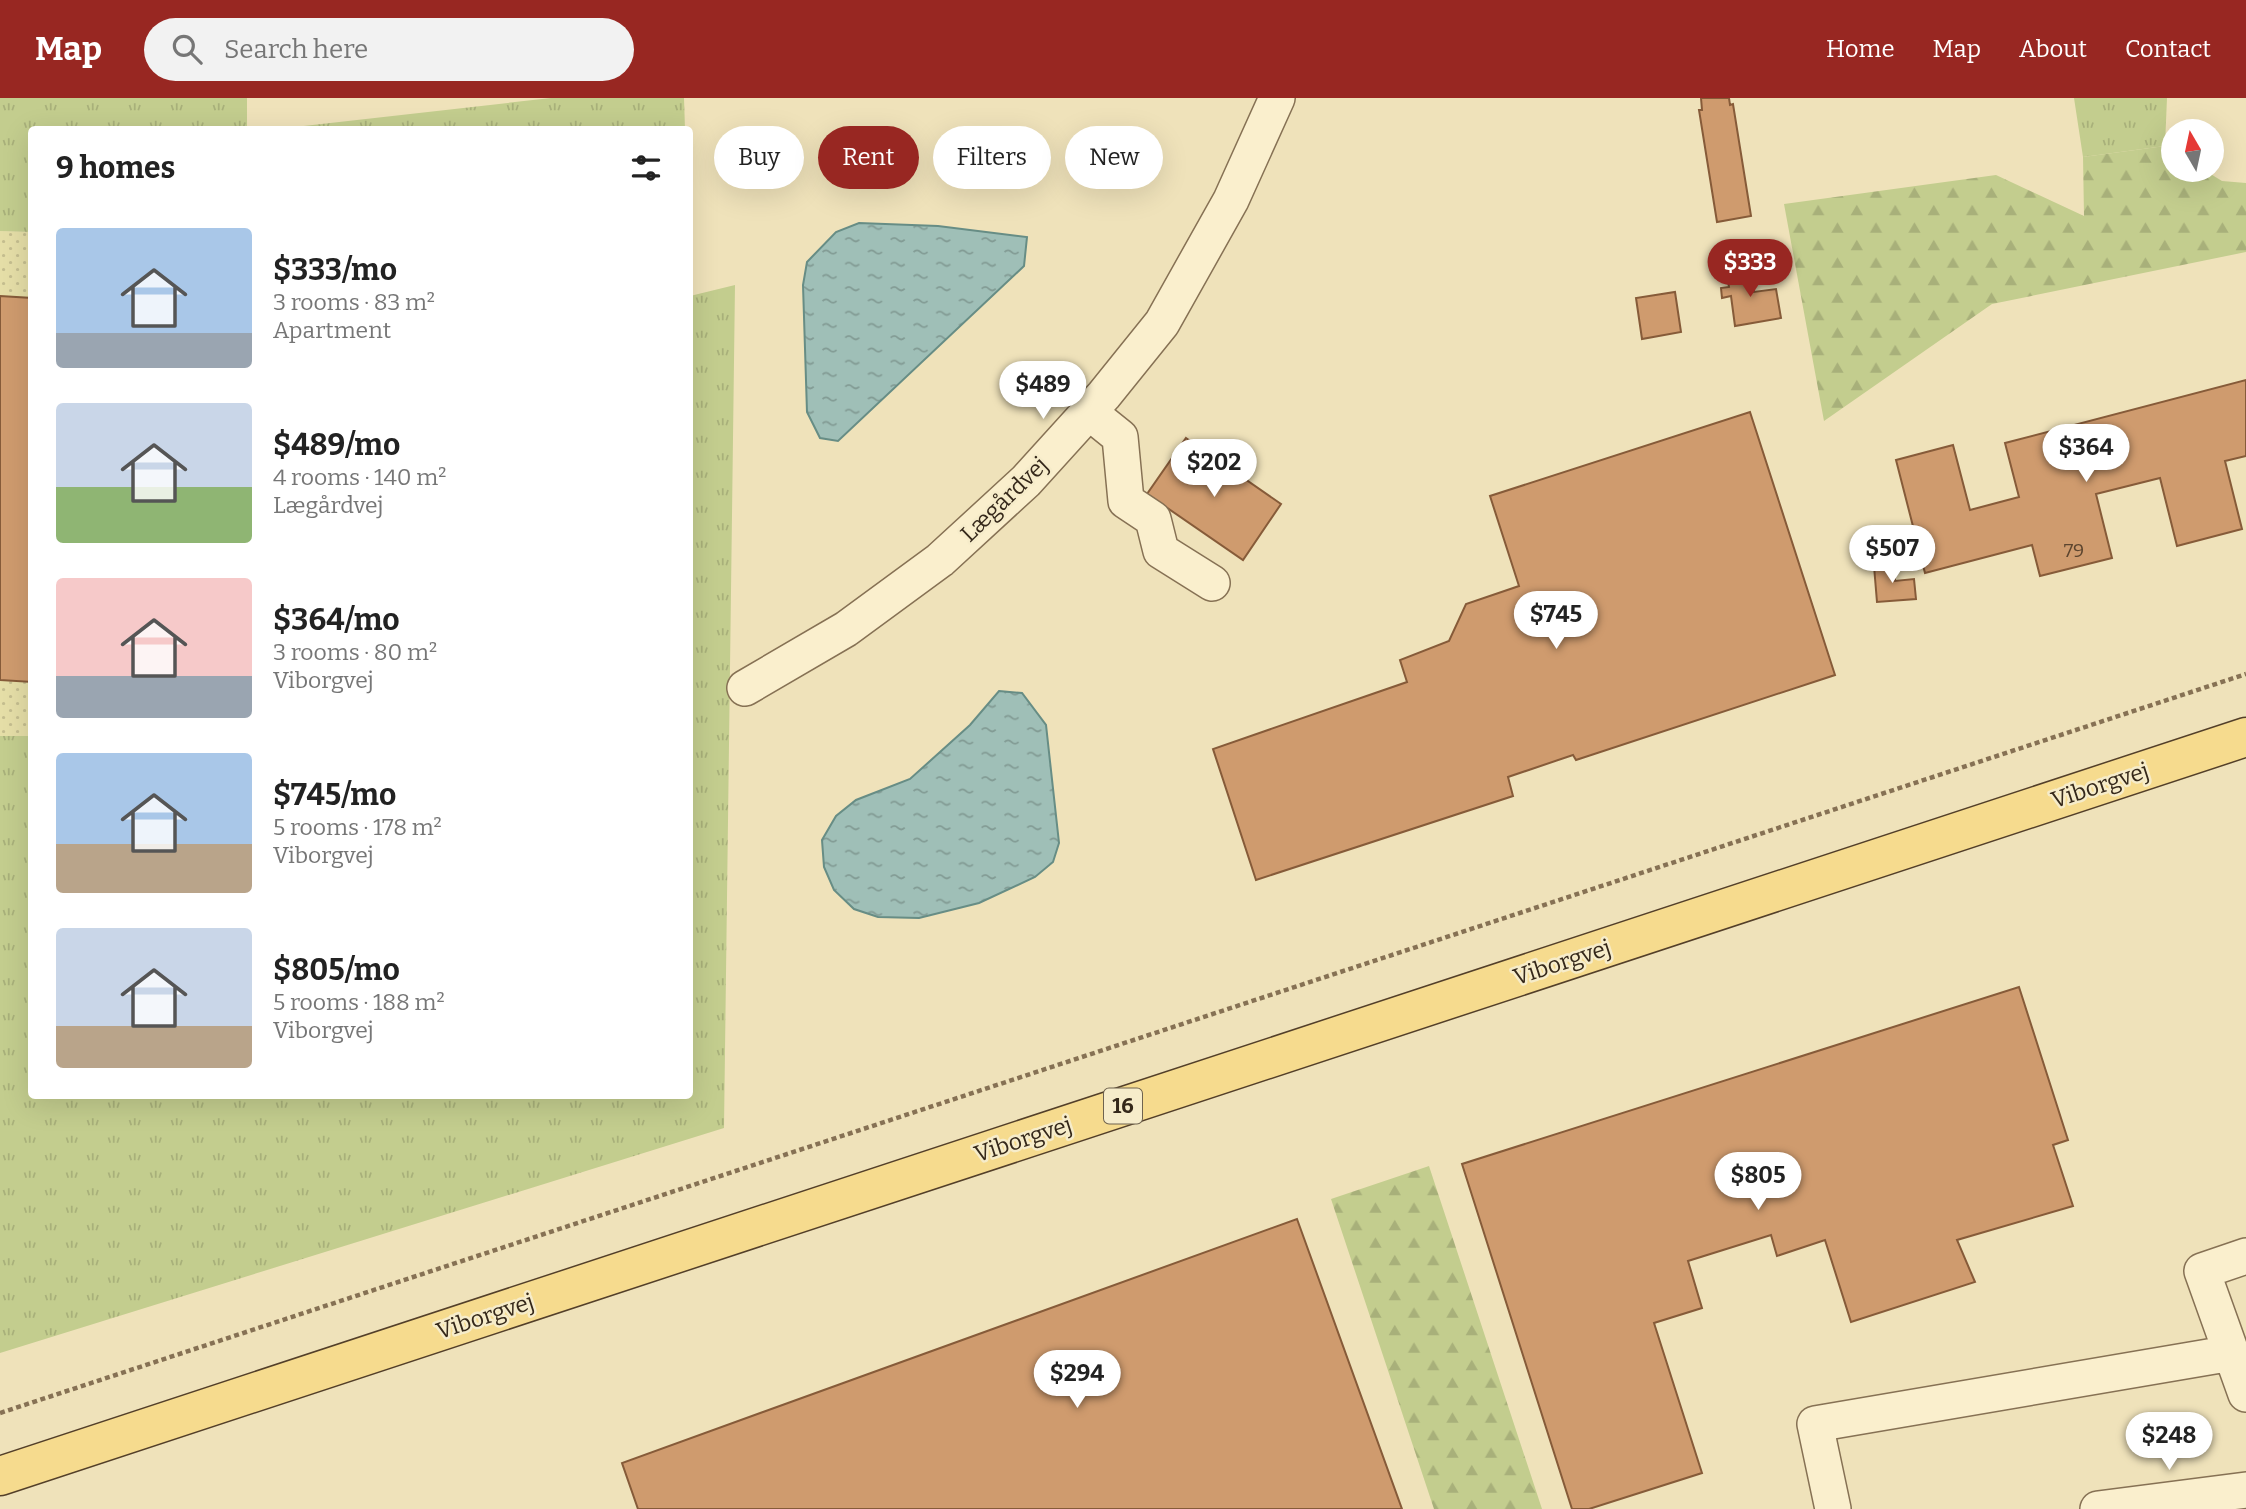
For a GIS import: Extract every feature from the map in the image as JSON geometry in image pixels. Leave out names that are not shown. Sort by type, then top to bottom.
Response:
[{"type":"main road","name":"Viborgvej","points":[[0,1476],[2246,737]]},
{"type":"street","name":"Lægårdvej","points":[[745,688],[846,629],[940,560],[1026,481],[1089,412],[1162,323],[1231,200],[1277,98]]},
{"type":"street","points":[[1089,412],[1120,437],[1126,501],[1153,519],[1161,551],[1212,583]]},
{"type":"street","points":[[2246,1256],[2202,1271],[2246,1394]]},
{"type":"street","points":[[1833,1509],[1815,1424],[2232,1353]]},
{"type":"street","points":[[2098,1509],[2246,1490]]},
{"type":"path","points":[[0,1413],[2246,674]]},
{"type":"shaded area","points":[[0,231],[28,232],[28,736],[0,736]]},
{"type":"green space","points":[[0,98],[247,98],[247,126],[28,126],[28,232],[0,231]]},
{"type":"green space","points":[[551,98],[684,98],[685,126],[304,126]]},
{"type":"green space","points":[[2074,98],[2167,98],[2166,119],[2161,119],[2161,147],[2083,157]]},
{"type":"green space","points":[[2161,147],[2161,182],[2246,183],[2246,252],[1992,304],[1824,421],[1784,204],[1996,175],[2084,216],[2083,157]]},
{"type":"green space","points":[[735,285],[724,1128],[0,1353],[0,736],[28,736],[28,1099],[693,1099],[693,295]]},
{"type":"green space","points":[[1429,1166],[1542,1509],[1434,1509],[1331,1199]]},
{"type":"water","points":[[859,223],[938,226],[1027,237],[1024,266],[838,441],[820,438],[807,412],[803,285],[807,262],[836,232]]},
{"type":"water","points":[[999,691],[1022,693],[1046,725],[1059,843],[1053,862],[1035,877],[979,903],[919,918],[878,917],[854,909],[834,890],[824,867],[822,840],[836,816],[856,800],[910,779],[970,725]]},
{"type":"building","points":[[1701,98],[1729,98],[1730,105],[1733,104],[1751,216],[1717,222],[1699,110],[1702,110]]},
{"type":"building","points":[[1750,267],[1754,292],[1776,289],[1781,318],[1735,326],[1731,296],[1722,298],[1721,288],[1729,287],[1726,271]]},
{"type":"building","points":[[1675,292],[1681,332],[1642,339],[1636,298]]},
{"type":"building","points":[[0,296],[28,298],[28,682],[0,680]]},
{"type":"building","points":[[2246,380],[2246,456],[2225,461],[2242,529],[2177,546],[2160,478],[2096,494],[2112,558],[2040,576],[2032,545],[1925,573],[1896,460],[1953,445],[1970,510],[2019,497],[2005,443]]},
{"type":"building","points":[[1750,412],[1835,675],[1576,760],[1573,755],[1508,777],[1513,796],[1256,880],[1213,749],[1407,682],[1400,660],[1449,641],[1466,604],[1519,586],[1490,496]]},
{"type":"building","points":[[1186,438],[1281,504],[1243,560],[1147,494]]},
{"type":"building","points":[[1894,564],[1895,581],[1914,579],[1916,599],[1877,602],[1874,566]]},
{"type":"building","points":[[2019,987],[2068,1140],[2053,1145],[2073,1206],[1957,1240],[1975,1282],[1851,1322],[1825,1240],[1777,1256],[1771,1235],[1688,1261],[1702,1308],[1654,1323],[1702,1473],[1589,1509],[1572,1509],[1462,1164]]},
{"type":"building","points":[[1297,1219],[1402,1509],[638,1509],[622,1463]]}]
